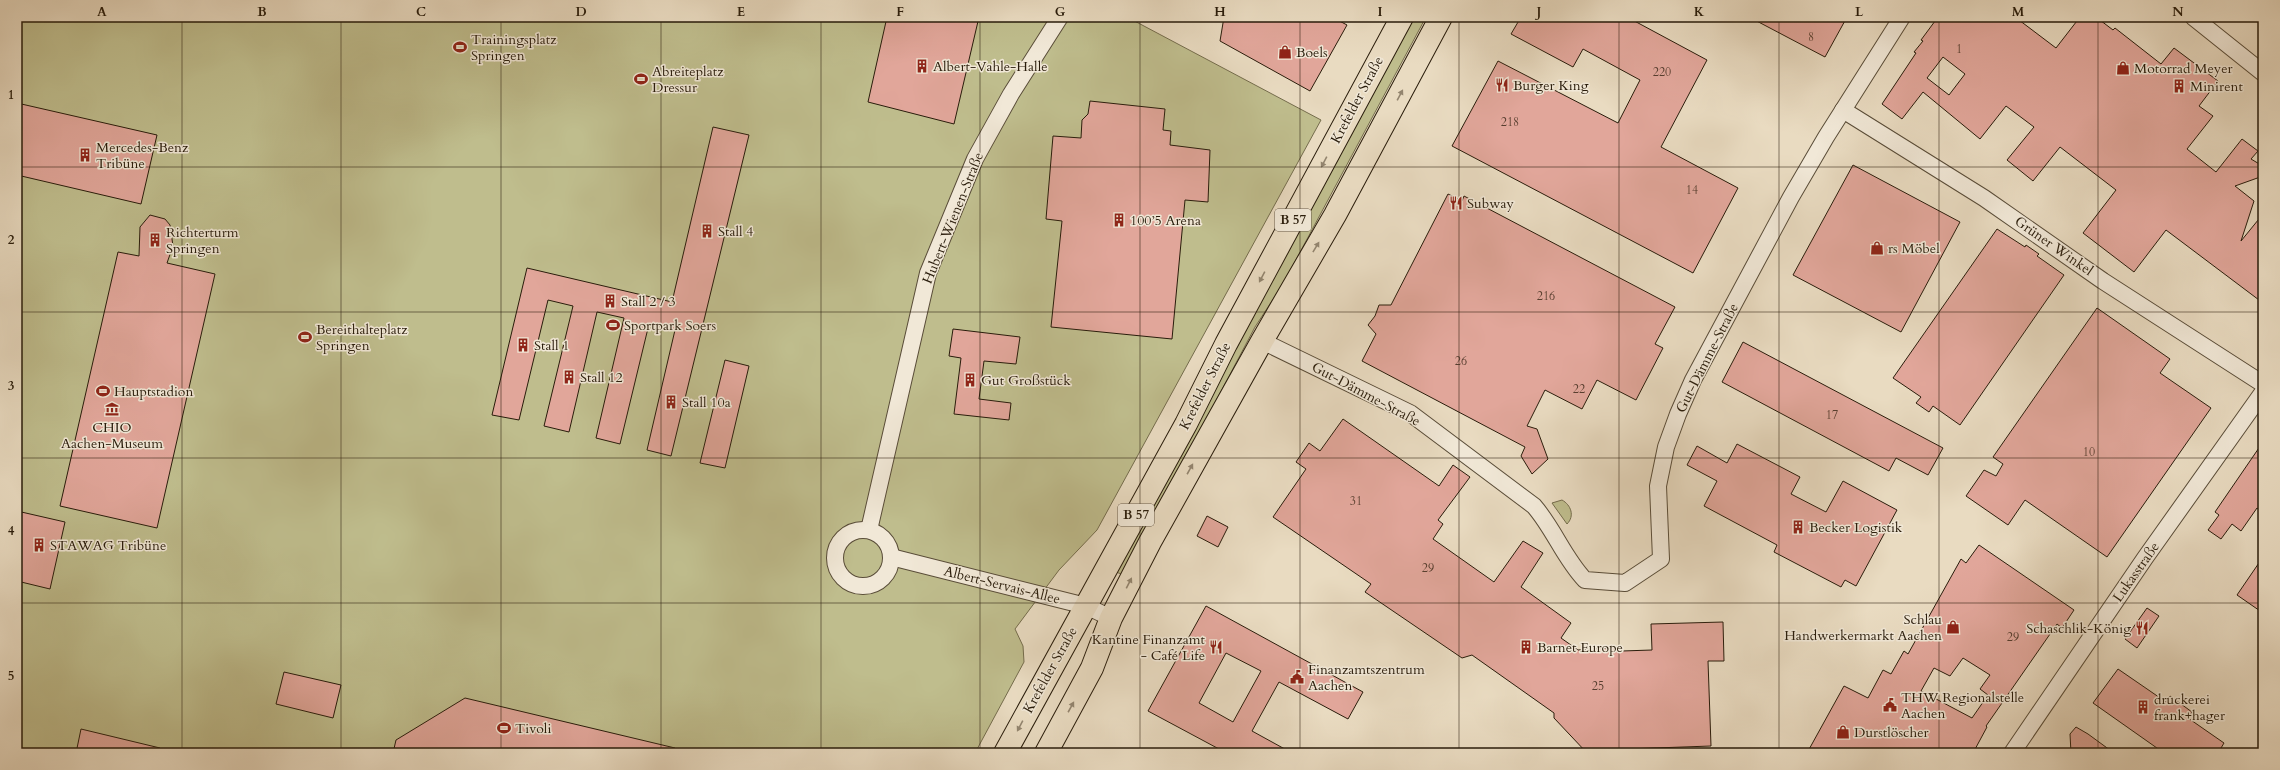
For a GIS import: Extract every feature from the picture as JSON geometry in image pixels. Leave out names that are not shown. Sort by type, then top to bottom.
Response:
[{"type":"main road","name":"Krefelder Straße","points":[[1005,753],[1186,424],[1226,344],[1402,17]]},
{"type":"main road","name":"Krefelder Straße","points":[[1046,753],[1092,668],[1111,618],[1158,529],[1262,341],[1335,216],[1441,17]]},
{"type":"street","name":"Hubert-Wienen-Straße","points":[[869,530],[928,273],[975,159],[1011,94],[1060,17]]},
{"type":"street","name":"Gut-Dämme-Straße","points":[[1262,341],[1410,413],[1534,506],[1544,517],[1574,568],[1585,580],[1625,583],[1661,559],[1658,486],[1666,447],[1678,414],[1693,380],[1791,197],[1843,110],[1902,17]]},
{"type":"street","points":[[2193,17],[2263,73]]},
{"type":"street","name":"Grüner Winkel","points":[[1843,110],[1984,198],[2103,281],[2263,384]]},
{"type":"street","name":"Lukasstraße","points":[[2012,753],[2145,558],[2263,392]]},
{"type":"street","points":[[869,530],[880,535],[888,545],[891,558],[888,570],[879,581],[867,585],[854,584],[841,576],[835,562],[836,550],[841,540],[854,531],[869,530]]},
{"type":"street","name":"Albert-Servais-Allee","points":[[891,558],[1086,606],[1111,618]]},
{"type":"shaded area","name":"Sportpark Soers","points":[[17,17],[1127,17],[1321,120],[1097,530],[1059,570],[1015,629],[1023,646],[1024,662],[975,753],[17,753]]},
{"type":"shaded area","points":[[1414,17],[1426,17],[1283,284],[1255,327],[1124,575],[1116,572]]},
{"type":"shaded area","points":[[1562,500],[1568,505],[1571,511],[1571,518],[1567,524],[1552,503]]},
{"type":"building","name":"Albert-Vahle-Halle","points":[[887,17],[979,17],[954,124],[868,102]]},
{"type":"building","name":"Boels","points":[[1224,17],[1320,17],[1321,20],[1332,17],[1347,25],[1310,91],[1220,41]]},
{"type":"building","points":[[1521,17],[1627,17],[1707,60],[1661,147],[1738,188],[1693,273],[1452,146],[1498,61],[1618,123],[1640,80],[1583,49],[1573,67],[1511,34]]},
{"type":"building","points":[[1749,17],[1847,17],[1825,57]]},
{"type":"building","points":[[1938,17],[2015,17],[2056,48],[2080,17],[2096,17],[2113,30],[2115,28],[2161,64],[2174,48],[2218,81],[2199,106],[2213,116],[2187,149],[2216,172],[2242,139],[2258,151],[2251,159],[2261,165],[2263,176],[2235,186],[2254,201],[2241,241],[2263,214],[2263,303],[2166,230],[2134,272],[2083,233],[2116,190],[2060,147],[2033,181],[2007,160],[2034,127],[2006,106],[1980,139],[1923,92],[1902,119],[1882,104],[1916,53],[1914,52],[1923,41],[1921,40]],"holes":[[[1943,57],[1965,74],[1949,95],[1927,78]]]},
{"type":"building","name":"100’5 Arena","points":[[1090,101],[1165,109],[1163,130],[1171,131],[1170,145],[1210,150],[1208,202],[1185,200],[1172,339],[1051,327],[1062,221],[1046,219],[1053,136],[1081,138],[1082,120],[1088,114]]},
{"type":"building","name":"Mercedes-Benz Tribüne","points":[[17,103],[157,135],[141,204],[17,175]]},
{"type":"building","points":[[713,127],[749,135],[671,456],[647,450],[675,330],[649,324],[620,444],[596,438],[624,318],[597,312],[569,432],[544,426],[573,306],[548,300],[519,420],[492,415],[527,268],[672,302]]},
{"type":"building","name":"rs Möbel","points":[[1853,165],[1960,222],[1901,332],[1793,275]]},
{"type":"building","points":[[1448,194],[1462,201],[1464,196],[1675,307],[1655,344],[1663,348],[1636,400],[1597,380],[1582,409],[1545,390],[1527,426],[1537,429],[1548,459],[1532,474],[1521,456],[1525,447],[1362,361],[1376,334],[1368,325],[1375,316],[1379,305],[1391,305]]},
{"type":"building","points":[[150,215],[165,219],[170,225],[173,246],[167,263],[215,274],[157,528],[60,506],[118,252],[139,256],[140,227]]},
{"type":"building","points":[[1997,229],[2025,247],[2026,245],[2039,254],[2037,256],[2064,275],[1960,425],[1933,406],[1929,412],[1916,403],[1921,397],[1893,378]]},
{"type":"building","points":[[2097,308],[2170,359],[2160,373],[2211,408],[2107,557],[2025,500],[2008,525],[1966,496],[1984,470],[1996,476],[2003,464],[1993,457]]},
{"type":"building","points":[[953,329],[1020,337],[1016,364],[984,361],[979,399],[1011,403],[1009,420],[954,414],[961,358],[949,356]]},
{"type":"building","points":[[1743,342],[1943,448],[1928,475],[1896,458],[1889,471],[1722,382]]},
{"type":"building","points":[[725,360],[749,366],[725,468],[700,463]]},
{"type":"building","points":[[1343,419],[1439,486],[1453,465],[1470,477],[1438,520],[1443,524],[1433,539],[1494,582],[1523,541],[1543,553],[1521,587],[1571,623],[1561,638],[1578,650],[1622,647],[1622,651],[1652,650],[1651,624],[1723,622],[1724,661],[1708,661],[1711,746],[1627,749],[1628,753],[1587,753],[1554,718],[1554,713],[1472,655],[1462,658],[1365,592],[1371,584],[1273,517],[1306,469],[1296,462],[1309,443],[1320,451]]},
{"type":"building","points":[[2263,442],[2263,512],[2257,508],[2241,531],[2232,524],[2221,539],[2208,530],[2219,515],[2215,512]]},
{"type":"building","name":"Becker Logistik","points":[[1737,444],[1800,477],[1791,494],[1826,512],[1843,481],[1897,510],[1856,586],[1845,580],[1841,587],[1774,552],[1777,545],[1704,506],[1717,481],[1687,465],[1697,446],[1727,463]]},
{"type":"building","name":"STAWAG Tribüne","points":[[17,511],[65,522],[50,589],[17,581]]},
{"type":"building","points":[[1207,516],[1228,527],[1218,547],[1197,536]]},
{"type":"building","points":[[1979,545],[2074,610],[2062,628],[2057,624],[1986,726],[1987,727],[1973,753],[1807,753],[1844,686],[1868,698],[1883,670],[1891,674],[1904,651],[1908,654],[1961,559],[1966,563]],"holes":[[[1963,658],[1990,675],[1980,689],[1988,695],[1972,718],[1921,691],[1934,668],[1950,676]]]},
{"type":"building","points":[[2263,557],[2263,613],[2237,595]]},
{"type":"building","name":"Finanzamtszentrum Aachen","points":[[1206,606],[1363,692],[1348,719],[1279,682],[1252,731],[1292,753],[1217,753],[1219,749],[1148,711]],"holes":[[[1226,653],[1261,671],[1233,722],[1199,703]]]},
{"type":"building","name":"Schaschlik-König","points":[[2147,608],[2159,616],[2137,648],[2125,639]]},
{"type":"building","name":"druckerei frank+hager","points":[[2118,669],[2166,702],[2170,696],[2192,712],[2188,718],[2224,743],[2218,753],[2164,753],[2093,703]]},
{"type":"building","points":[[284,672],[341,685],[333,718],[276,704]]},
{"type":"building","name":"Tivoli","points":[[465,698],[675,748],[674,753],[393,753],[396,740]]},
{"type":"building","points":[[2076,727],[2114,753],[2071,753],[2070,734]]},
{"type":"building","points":[[81,729],[160,748],[160,753],[76,753]]},
{"type":"place","name":"Trainingsplatz Springen","points":[[460,47]]},
{"type":"place","name":"Boels","points":[[1285,52]]},
{"type":"place","name":"Albert-Vahle-Halle","points":[[922,66]]},
{"type":"place","name":"Motorrad Meyer","points":[[2123,68]]},
{"type":"place","name":"Abreiteplatz Dressur","points":[[641,79]]},
{"type":"place","name":"Burger King","points":[[1502,85]]},
{"type":"place","name":"Minirent","points":[[2179,86]]},
{"type":"place","name":"Mercedes-Benz Tribüne","points":[[85,155]]},
{"type":"place","name":"Subway","points":[[1456,203]]},
{"type":"place","name":"100’5 Arena","points":[[1119,220]]},
{"type":"place","name":"Stall 4","points":[[707,231]]},
{"type":"place","name":"Richterturm Springen","points":[[155,240]]},
{"type":"place","name":"rs Möbel","points":[[1877,248]]},
{"type":"place","name":"Stall 2 / 3","points":[[610,301]]},
{"type":"place","name":"Sportpark Soers","points":[[613,325]]},
{"type":"place","name":"Bereithalteplatz Springen","points":[[305,337]]},
{"type":"place","name":"Stall 1","points":[[523,345]]},
{"type":"place","name":"Stall 12","points":[[569,377]]},
{"type":"place","name":"Gut Großstück","points":[[970,380]]},
{"type":"place","name":"Hauptstadion","points":[[103,391]]},
{"type":"place","name":"Stall 10a","points":[[671,402]]},
{"type":"place","name":"CHIO Aachen-Museum","points":[[112,409]]},
{"type":"place","name":"Becker Logistik","points":[[1798,527]]},
{"type":"place","name":"STAWAG Tribüne","points":[[39,545]]},
{"type":"place","name":"Schlau Handwerkermarkt Aachen","points":[[1953,627]]},
{"type":"place","name":"Schaschlik-König","points":[[2142,628]]},
{"type":"place","name":"Kantine Finanzamt - Café Life","points":[[1216,647]]},
{"type":"place","name":"Barnet Europe","points":[[1526,647]]},
{"type":"place","name":"Finanzamtszentrum Aachen","points":[[1297,677]]},
{"type":"place","name":"THW Regionalstelle Aachen","points":[[1890,705]]},
{"type":"place","name":"druckerei frank+hager","points":[[2143,707]]},
{"type":"place","name":"Tivoli","points":[[504,728]]},
{"type":"place","name":"Durstlöscher","points":[[1843,732]]}]
